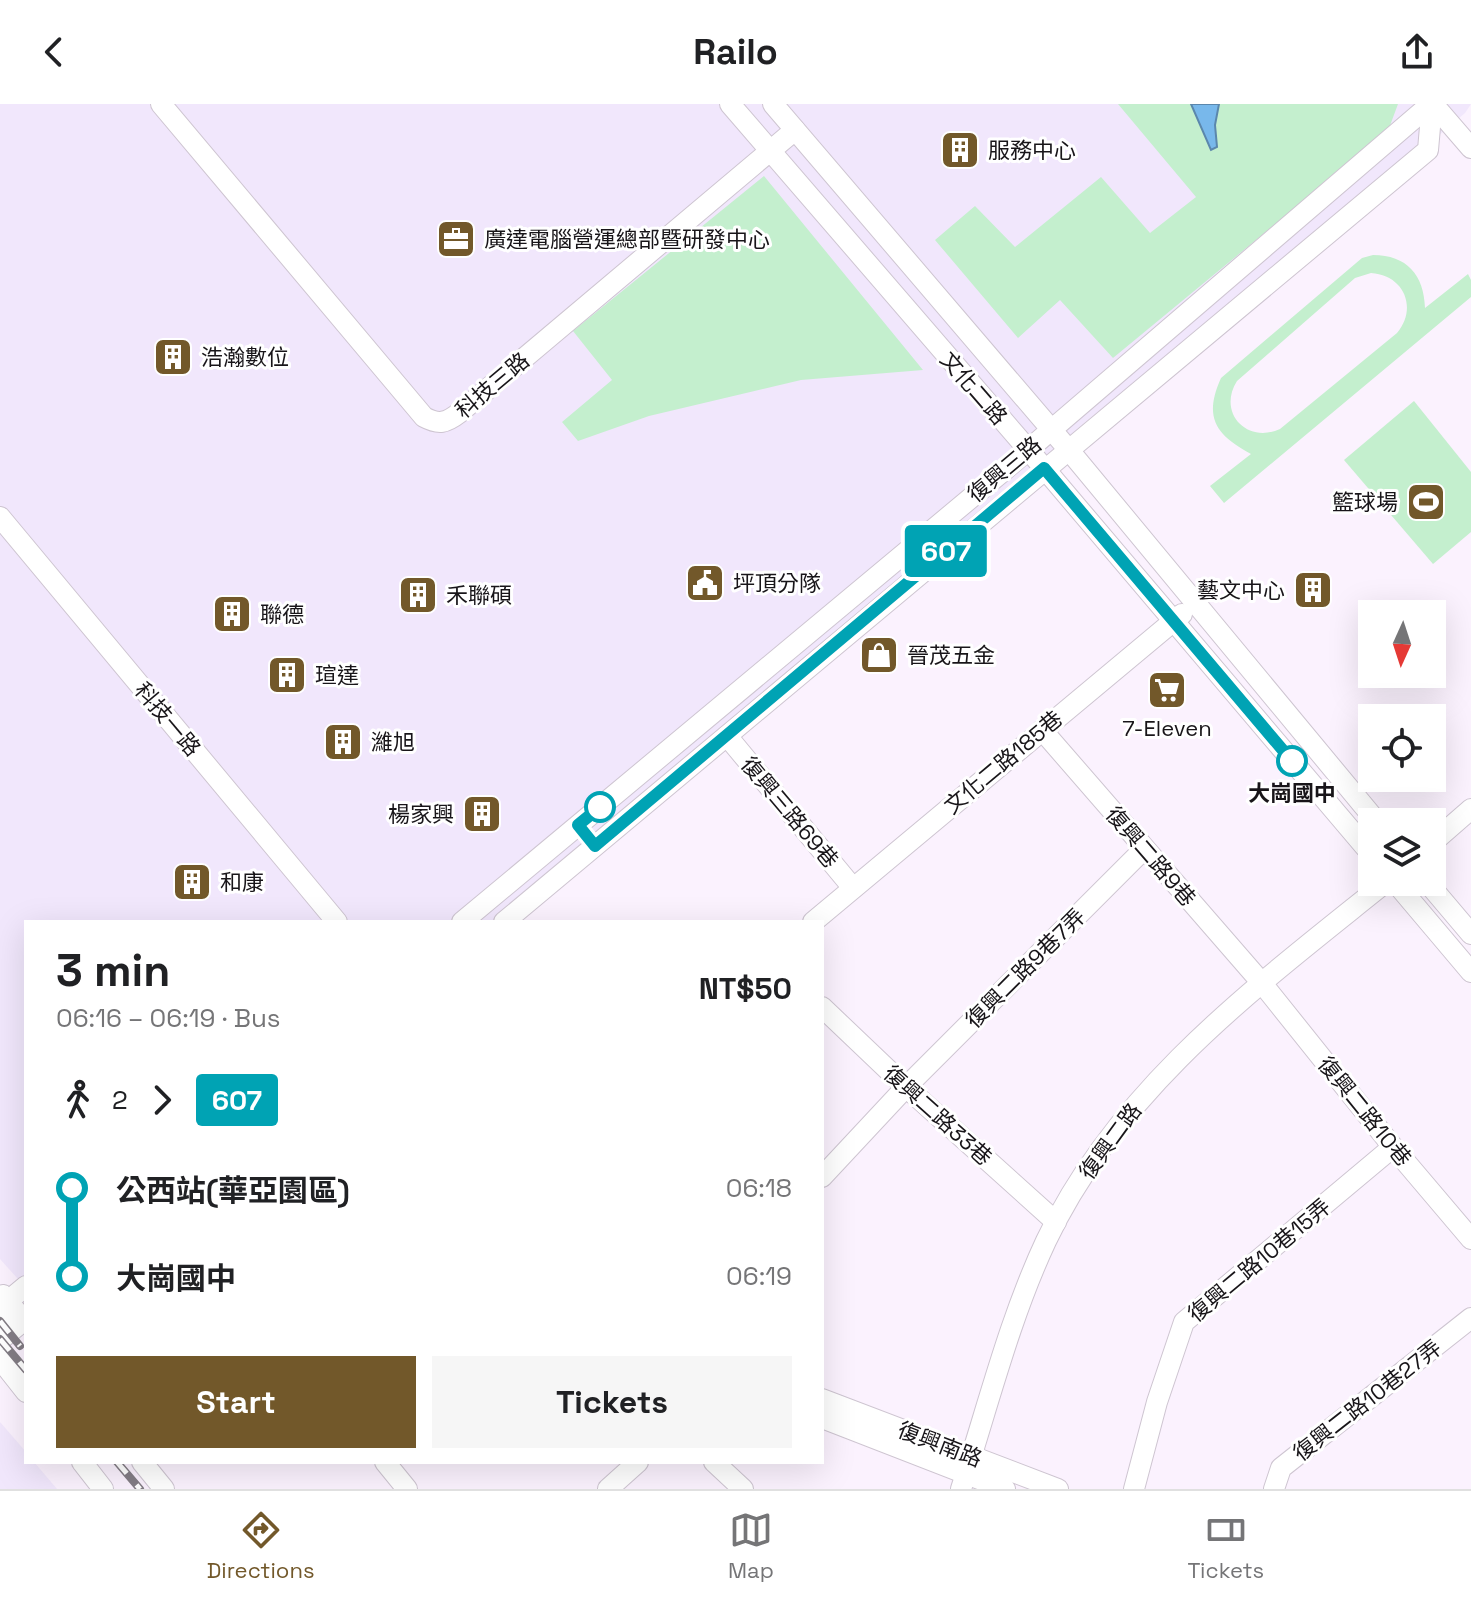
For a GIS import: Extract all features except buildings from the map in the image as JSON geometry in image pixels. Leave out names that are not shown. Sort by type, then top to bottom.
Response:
[{"type":"street","name":"科技三路","points":[[161,104],[424,417],[435,423],[447,422],[459,413],[795,130]]},
{"type":"street","name":"文化二路","points":[[730,104],[1358,839]]},
{"type":"street","name":"文化二路","points":[[773,104],[1068,449],[1365,808]]},
{"type":"street","points":[[1432,104],[1471,148]]},
{"type":"street","name":"復興三路","points":[[464,920],[1028,450],[1432,104]]},
{"type":"street","name":"復興三路","points":[[506,920],[1428,150],[1432,104]]},
{"type":"street","name":"科技一路","points":[[0,517],[335,920]]},
{"type":"street","name":"文化二路185巷","points":[[815,920],[1195,604]]},
{"type":"street","name":"復興二路9巷","points":[[1042,730],[1261,982]]},
{"type":"street","name":"復興三路69巷","points":[[727,736],[853,888]]},
{"type":"street","points":[[1446,831],[1471,809]]},
{"type":"street","points":[[578,825],[595,846]]},
{"type":"street","name":"復興二路9巷7弄","points":[[824,1175],[906,1087],[1144,849]]},
{"type":"street","name":"復興二路","points":[[966,1473],[1026,1287],[1056,1222],[1120,1123],[1194,1041],[1261,982],[1368,896]]},
{"type":"street","points":[[1407,896],[1471,972]]},
{"type":"street","points":[[1439,896],[1471,934]]},
{"type":"street","name":"復興二路10巷","points":[[1261,982],[1471,1239]]},
{"type":"street","name":"復興二路33巷","points":[[824,1009],[1056,1222]]},
{"type":"street","name":"復興二路10巷15弄","points":[[1134,1489],[1157,1402],[1184,1322],[1393,1147]]},
{"type":"street","points":[[4,1297],[24,1287]]},
{"type":"street","points":[[4,1297],[24,1320]]},
{"type":"street","points":[[0,1323],[4,1297]]},
{"type":"street","name":"復興二路10巷27弄","points":[[1274,1489],[1281,1468],[1471,1318]]},
{"type":"street","points":[[0,1340],[24,1322]]},
{"type":"street","points":[[0,1359],[24,1389]]},
{"type":"street","name":"復興南路","points":[[824,1400],[966,1473],[1005,1489]]},
{"type":"street","name":"復興南路","points":[[824,1419],[910,1442]]},
{"type":"street","points":[[84,1464],[103,1489]]},
{"type":"street","points":[[144,1464],[164,1489]]},
{"type":"street","points":[[608,1489],[636,1464]]},
{"type":"street","points":[[716,1464],[743,1489]]},
{"type":"street","name":"復興南路","points":[[966,1473],[1058,1489]]},
{"type":"shaded area","points":[[0,104],[1471,104],[1465,113],[1283,269],[1090,418],[727,736],[506,920],[24,920],[24,1286],[0,1259]]},
{"type":"shaded area","points":[[0,1422],[24,1450],[24,1464],[36,1464],[57,1489],[0,1489]]},
{"type":"green space","points":[[1118,104],[1398,104],[1388,131],[1113,358],[1060,300],[1018,338],[935,240],[975,206],[1015,247],[1101,177],[1150,233],[1196,197]]},
{"type":"green space","points":[[764,176],[923,370],[801,380],[649,416],[578,441],[562,422],[612,380],[573,331]]},
{"type":"green space","points":[[1385,256],[1404,263],[1417,277],[1425,308],[1468,274],[1471,297],[1224,503],[1210,486],[1251,454],[1229,440],[1216,424],[1213,404],[1221,378],[1362,258]],"holes":[[[1371,273],[1382,275],[1399,286],[1407,304],[1403,323],[1397,333],[1280,429],[1268,433],[1257,432],[1239,423],[1231,404],[1237,381],[1355,278]]]},
{"type":"green space","name":"籃球場","points":[[1414,401],[1471,472],[1471,532],[1433,564],[1344,460]]},
{"type":"water","points":[[1191,104],[1219,104],[1215,125],[1217,147],[1211,150]]},
{"type":"railway","points":[[0,1321],[20,1346]]},
{"type":"railway","points":[[0,1339],[24,1368]]},
{"type":"railway","points":[[119,1464],[140,1489]]},
{"type":"bus line","name":"607","points":[[600,807],[578,825],[595,846],[1044,468],[1292,761]]},
{"type":"place","name":"服務中心","points":[[960,150]]},
{"type":"place","name":"廣達電腦營運總部暨研發中心","points":[[456,239]]},
{"type":"place","name":"浩瀚數位","points":[[173,357]]},
{"type":"place","name":"籃球場","points":[[1426,502]]},
{"type":"place","name":"坪頂分隊","points":[[705,583]]},
{"type":"place","name":"藝文中心","points":[[1313,590]]},
{"type":"place","name":"禾聯碩","points":[[418,595]]},
{"type":"place","name":"聯德","points":[[232,614]]},
{"type":"place","name":"晉茂五金","points":[[879,655]]},
{"type":"place","name":"瑄達","points":[[287,675]]},
{"type":"place","name":"7-Eleven","points":[[1167,690]]},
{"type":"place","name":"濰旭","points":[[343,742]]},
{"type":"place","name":"大崗國中","points":[[1292,761]]},
{"type":"place","name":"楊家興","points":[[482,814]]},
{"type":"place","name":"和康","points":[[192,882]]}]
